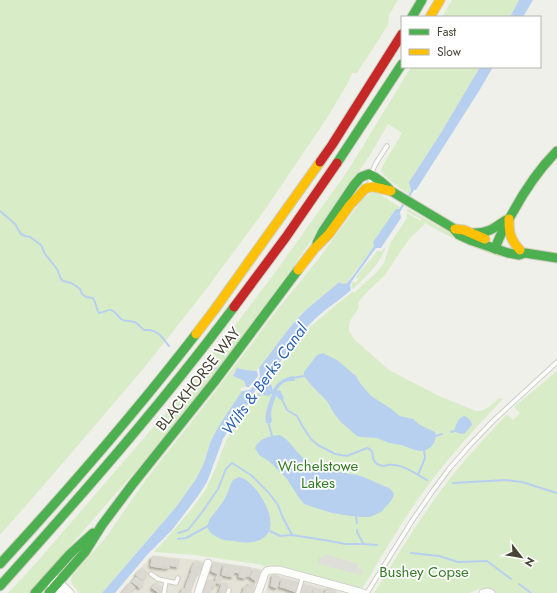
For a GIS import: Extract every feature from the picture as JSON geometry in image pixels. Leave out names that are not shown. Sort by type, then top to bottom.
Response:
[{"type":"main road","points":[[413,16],[422,0]]},
{"type":"main road","points":[[431,16],[440,0]]},
{"type":"main road","points":[[0,564],[32,529],[167,371],[276,225],[332,145],[401,36]]},
{"type":"main road","points":[[0,586],[90,485],[161,402],[227,318],[342,155],[401,66]]},
{"type":"main road","points":[[496,246],[499,237],[519,201],[538,172],[557,151]]},
{"type":"main road","points":[[366,176],[378,178],[391,191],[453,228],[464,230],[514,254],[519,255],[522,252]]},
{"type":"main road","name":"BLACKHORSE WAY","points":[[315,248],[323,231],[354,185],[366,176]]},
{"type":"main road","points":[[367,189],[391,191]]},
{"type":"main road","name":"BLACKHORSE WAY","points":[[56,589],[102,525],[215,381],[315,248],[329,234],[350,205],[367,189]]},
{"type":"main road","points":[[470,233],[488,232],[509,219]]},
{"type":"main road","points":[[509,219],[510,236],[514,244],[522,252],[557,258]]},
{"type":"main road","points":[[453,228],[459,235],[467,239],[496,246]]},
{"type":"main road","name":"BLACKHORSE WAY","points":[[35,593],[74,550],[102,525]]},
{"type":"street","points":[[198,593],[208,563]]},
{"type":"street","points":[[258,593],[265,573],[269,570],[279,570],[363,593]]},
{"type":"street","points":[[49,578],[56,589],[70,593]]},
{"type":"street","points":[[483,593],[491,593]]},
{"type":"lane","points":[[367,189],[366,176],[387,146]]},
{"type":"lane","points":[[367,593],[412,521],[449,469],[494,420],[557,362]]},
{"type":"lane","points":[[151,574],[158,580],[176,583],[178,578]]},
{"type":"lane","points":[[298,593],[303,576]]},
{"type":"lane","points":[[164,593],[166,581]]},
{"type":"shaded area","points":[[325,554],[359,564],[358,568],[363,570],[361,575],[318,564],[319,557],[322,558]]},
{"type":"shaded area","points":[[153,555],[205,561],[191,593],[120,593]]},
{"type":"shaded area","points":[[213,561],[261,569],[262,570],[253,593],[203,593]]},
{"type":"shaded area","points":[[272,574],[343,593],[265,593],[269,582],[269,577]]},
{"type":"green space","points":[[0,0],[398,0],[389,15],[388,25],[357,73],[352,73],[349,81],[327,118],[261,215],[201,296],[144,368],[0,535]]},
{"type":"green space","points":[[452,0],[519,0],[511,16],[443,16]]},
{"type":"green space","points":[[410,68],[479,68],[439,136],[409,182],[411,191],[409,194],[390,181],[381,171],[402,133],[388,124],[370,155],[280,286],[209,381],[146,459],[29,593],[8,593],[36,563],[169,409],[274,274],[349,169]]},
{"type":"green space","points":[[376,192],[400,207],[373,242],[374,246],[347,283],[343,284],[339,282],[302,313],[268,358],[257,369],[257,371],[237,368],[233,376],[244,381],[246,387],[240,388],[242,391],[241,394],[218,427],[196,479],[176,507],[102,593],[79,593],[72,584],[72,576],[106,537],[147,478],[269,320],[319,258],[362,200],[371,193]]},
{"type":"green space","name":"Wichelstowe Lakes","points":[[408,209],[457,237],[501,254],[500,257],[462,242],[425,223],[402,249],[385,275],[358,302],[359,306],[350,321],[349,331],[355,340],[389,370],[439,396],[476,411],[486,409],[498,399],[503,399],[462,444],[424,491],[362,589],[288,570],[267,568],[262,565],[195,555],[154,552],[191,510],[206,489],[227,438],[267,380],[276,372],[311,326],[353,291],[354,293],[377,272],[384,263],[391,242],[407,218],[406,213],[421,221],[421,219],[406,211]]},
{"type":"green space","points":[[386,245],[377,264],[353,289],[351,288],[353,281],[356,283],[358,279],[356,277],[367,263],[377,251],[382,251]]},
{"type":"green space","name":"Bushey Copse","points":[[557,371],[557,593],[497,593],[484,589],[470,593],[374,593],[423,515],[462,464],[507,414],[513,420],[520,413],[514,407]]},
{"type":"water","points":[[519,0],[533,0],[524,16],[511,16]]},
{"type":"water","name":"Wilts & Berks Canal","points":[[479,68],[492,68],[416,190],[414,190],[400,212],[401,218],[381,248],[376,248],[352,281],[350,285],[351,290],[308,326],[292,345],[273,372],[270,372],[248,400],[248,404],[223,439],[207,482],[198,496],[172,530],[147,555],[115,593],[102,593],[176,507],[196,479],[218,427],[242,391],[250,390],[260,377],[259,368],[288,329],[304,312],[339,282],[343,284],[347,283],[353,276],[374,246],[373,242],[396,209],[399,209],[411,191],[409,182],[439,136]]},
{"type":"water","points":[[323,353],[337,360],[356,376],[371,396],[400,416],[413,419],[420,425],[435,432],[436,436],[431,447],[421,451],[389,443],[377,438],[357,436],[342,423],[335,415],[327,401],[304,376],[304,372],[317,355]]},
{"type":"water","points":[[237,368],[257,371],[258,376],[249,387],[246,387],[244,381],[233,376]]},
{"type":"water","points":[[294,376],[295,381],[284,383],[277,391],[280,390],[284,398],[281,400],[276,395],[271,411],[271,423],[266,423],[266,412],[272,394],[270,394],[270,396],[258,396],[258,394],[269,383],[273,390],[282,380]]},
{"type":"water","points":[[464,416],[470,419],[472,425],[464,434],[454,431],[456,424]]},
{"type":"water","points":[[280,435],[288,441],[301,456],[315,465],[339,472],[361,476],[389,488],[394,495],[391,501],[381,512],[370,517],[332,513],[304,504],[287,479],[270,462],[259,455],[255,448],[259,442],[265,438]]},
{"type":"water","points":[[239,477],[246,480],[260,494],[269,514],[269,532],[263,538],[255,542],[224,540],[212,534],[208,528],[208,522],[224,499],[233,480]]},
{"type":"building","points":[[152,557],[158,557],[157,567],[151,566]]},
{"type":"building","points":[[158,557],[165,558],[164,568],[157,567]]},
{"type":"building","points":[[165,558],[170,559],[169,568],[164,568]]},
{"type":"building","points":[[170,559],[179,560],[178,567],[169,565]]},
{"type":"building","points":[[196,561],[203,564],[201,569],[193,566]]},
{"type":"building","points":[[214,562],[222,564],[218,574],[211,571]]},
{"type":"building","points":[[224,564],[230,565],[228,576],[222,575]]},
{"type":"building","points":[[230,565],[240,567],[239,573],[234,572],[233,577],[228,576]]},
{"type":"building","points":[[193,566],[201,569],[198,574],[191,571]]},
{"type":"building","points":[[241,566],[251,568],[249,576],[246,576],[245,578],[239,577]]},
{"type":"building","points":[[142,568],[148,573],[145,577],[139,571]]},
{"type":"building","points":[[254,569],[260,572],[256,581],[250,577]]},
{"type":"building","points":[[139,571],[145,577],[142,580],[136,575]]},
{"type":"building","points":[[192,571],[197,573],[194,582],[188,580]]},
{"type":"building","points":[[273,575],[280,577],[277,588],[271,586]]},
{"type":"building","points":[[217,576],[222,577],[220,584],[215,582]]},
{"type":"building","points":[[136,577],[144,583],[140,588],[132,582]]},
{"type":"building","points":[[282,578],[287,580],[285,588],[280,587]]},
{"type":"building","points":[[188,580],[194,582],[190,591],[185,589]]},
{"type":"building","points":[[208,580],[216,582],[214,587],[206,585]]},
{"type":"building","points":[[287,580],[292,581],[290,590],[285,588]]},
{"type":"building","points":[[293,581],[299,583],[296,592],[290,590]]},
{"type":"building","points":[[130,583],[135,587],[131,592],[126,588]]},
{"type":"building","points":[[156,583],[163,588],[159,593],[152,588]]},
{"type":"building","points":[[222,583],[228,584],[225,593],[219,593]]},
{"type":"building","points":[[249,583],[255,585],[253,588],[248,586]]},
{"type":"building","points":[[303,584],[308,586],[306,593],[300,593]]},
{"type":"building","points":[[206,585],[212,587],[210,593],[203,593]]},
{"type":"building","points":[[245,586],[254,589],[252,593],[243,593]]},
{"type":"building","points":[[308,586],[313,587],[311,593],[306,593]]},
{"type":"building","points":[[126,588],[131,592],[131,593],[122,593]]},
{"type":"building","points":[[183,588],[191,591],[191,593],[181,593]]},
{"type":"building","points":[[314,588],[323,590],[322,593],[313,593]]},
{"type":"building","points":[[327,588],[336,591],[335,593],[325,593]]},
{"type":"waterway","points":[[0,211],[15,224],[21,234],[30,237],[41,245],[45,254],[57,269],[63,281],[76,286],[86,297],[93,298],[99,313],[108,310],[115,312],[123,320],[132,321],[144,330],[156,332],[169,346]]},
{"type":"waterway","points":[[206,362],[217,369]]},
{"type":"waterway","points":[[293,378],[304,376]]},
{"type":"waterway","points":[[281,397],[287,410],[297,416],[311,439],[318,445],[335,454],[347,456],[367,448],[372,451],[373,460],[377,464],[383,466],[401,466],[427,480]]},
{"type":"waterway","points":[[268,421],[272,436]]},
{"type":"waterway","points":[[436,436],[442,434]]},
{"type":"waterway","points":[[418,475],[425,458],[424,450]]},
{"type":"waterway","points":[[178,533],[188,530],[203,511],[218,489],[226,469],[232,463],[251,475],[268,492],[278,505],[292,535]]},
{"type":"waterway","points":[[453,483],[506,480],[522,482],[557,493]]},
{"type":"waterway","points":[[356,517],[357,523]]},
{"type":"waterway","points":[[178,539],[186,538],[208,526]]},
{"type":"waterway","points":[[357,530],[363,543]]},
{"type":"waterway","points":[[270,531],[280,536],[292,535],[346,544],[377,545]]},
{"type":"waterway","points":[[411,553],[439,556],[458,562],[487,561],[511,579]]},
{"type":"waterway","points":[[519,584],[531,593]]},
{"type":"traffic: fast","points":[[413,16],[422,0]]},
{"type":"traffic: fast","points":[[337,163],[401,66]]},
{"type":"traffic: fast","points":[[495,249],[503,230],[522,196],[538,172],[557,151]]},
{"type":"traffic: fast","points":[[317,243],[323,231],[354,185],[361,177],[369,174],[381,181],[391,191],[453,228],[459,235],[470,240],[508,253],[519,255],[525,253],[557,258]]},
{"type":"traffic: fast","points":[[474,233],[488,231],[506,220]]},
{"type":"traffic: fast","points":[[49,593],[85,552],[102,525],[132,485],[215,381],[298,270]]},
{"type":"traffic: fast","points":[[0,586],[120,450],[234,307]]},
{"type":"traffic: fast","points":[[0,564],[100,451],[196,334]]},
{"type":"traffic: fast","points":[[35,593],[70,554],[93,533]]},
{"type":"traffic: slow","points":[[431,16],[440,0]]},
{"type":"traffic: slow","points":[[196,334],[320,162]]},
{"type":"traffic: slow","points":[[298,270],[315,248],[329,234],[350,205],[365,189],[374,187],[391,191]]},
{"type":"traffic: slow","points":[[509,219],[511,236],[520,250]]},
{"type":"traffic: slow","points":[[455,229],[464,230],[485,239]]},
{"type":"traffic: jam","points":[[320,162],[401,36]]},
{"type":"traffic: jam","points":[[234,307],[286,237],[337,163]]}]
